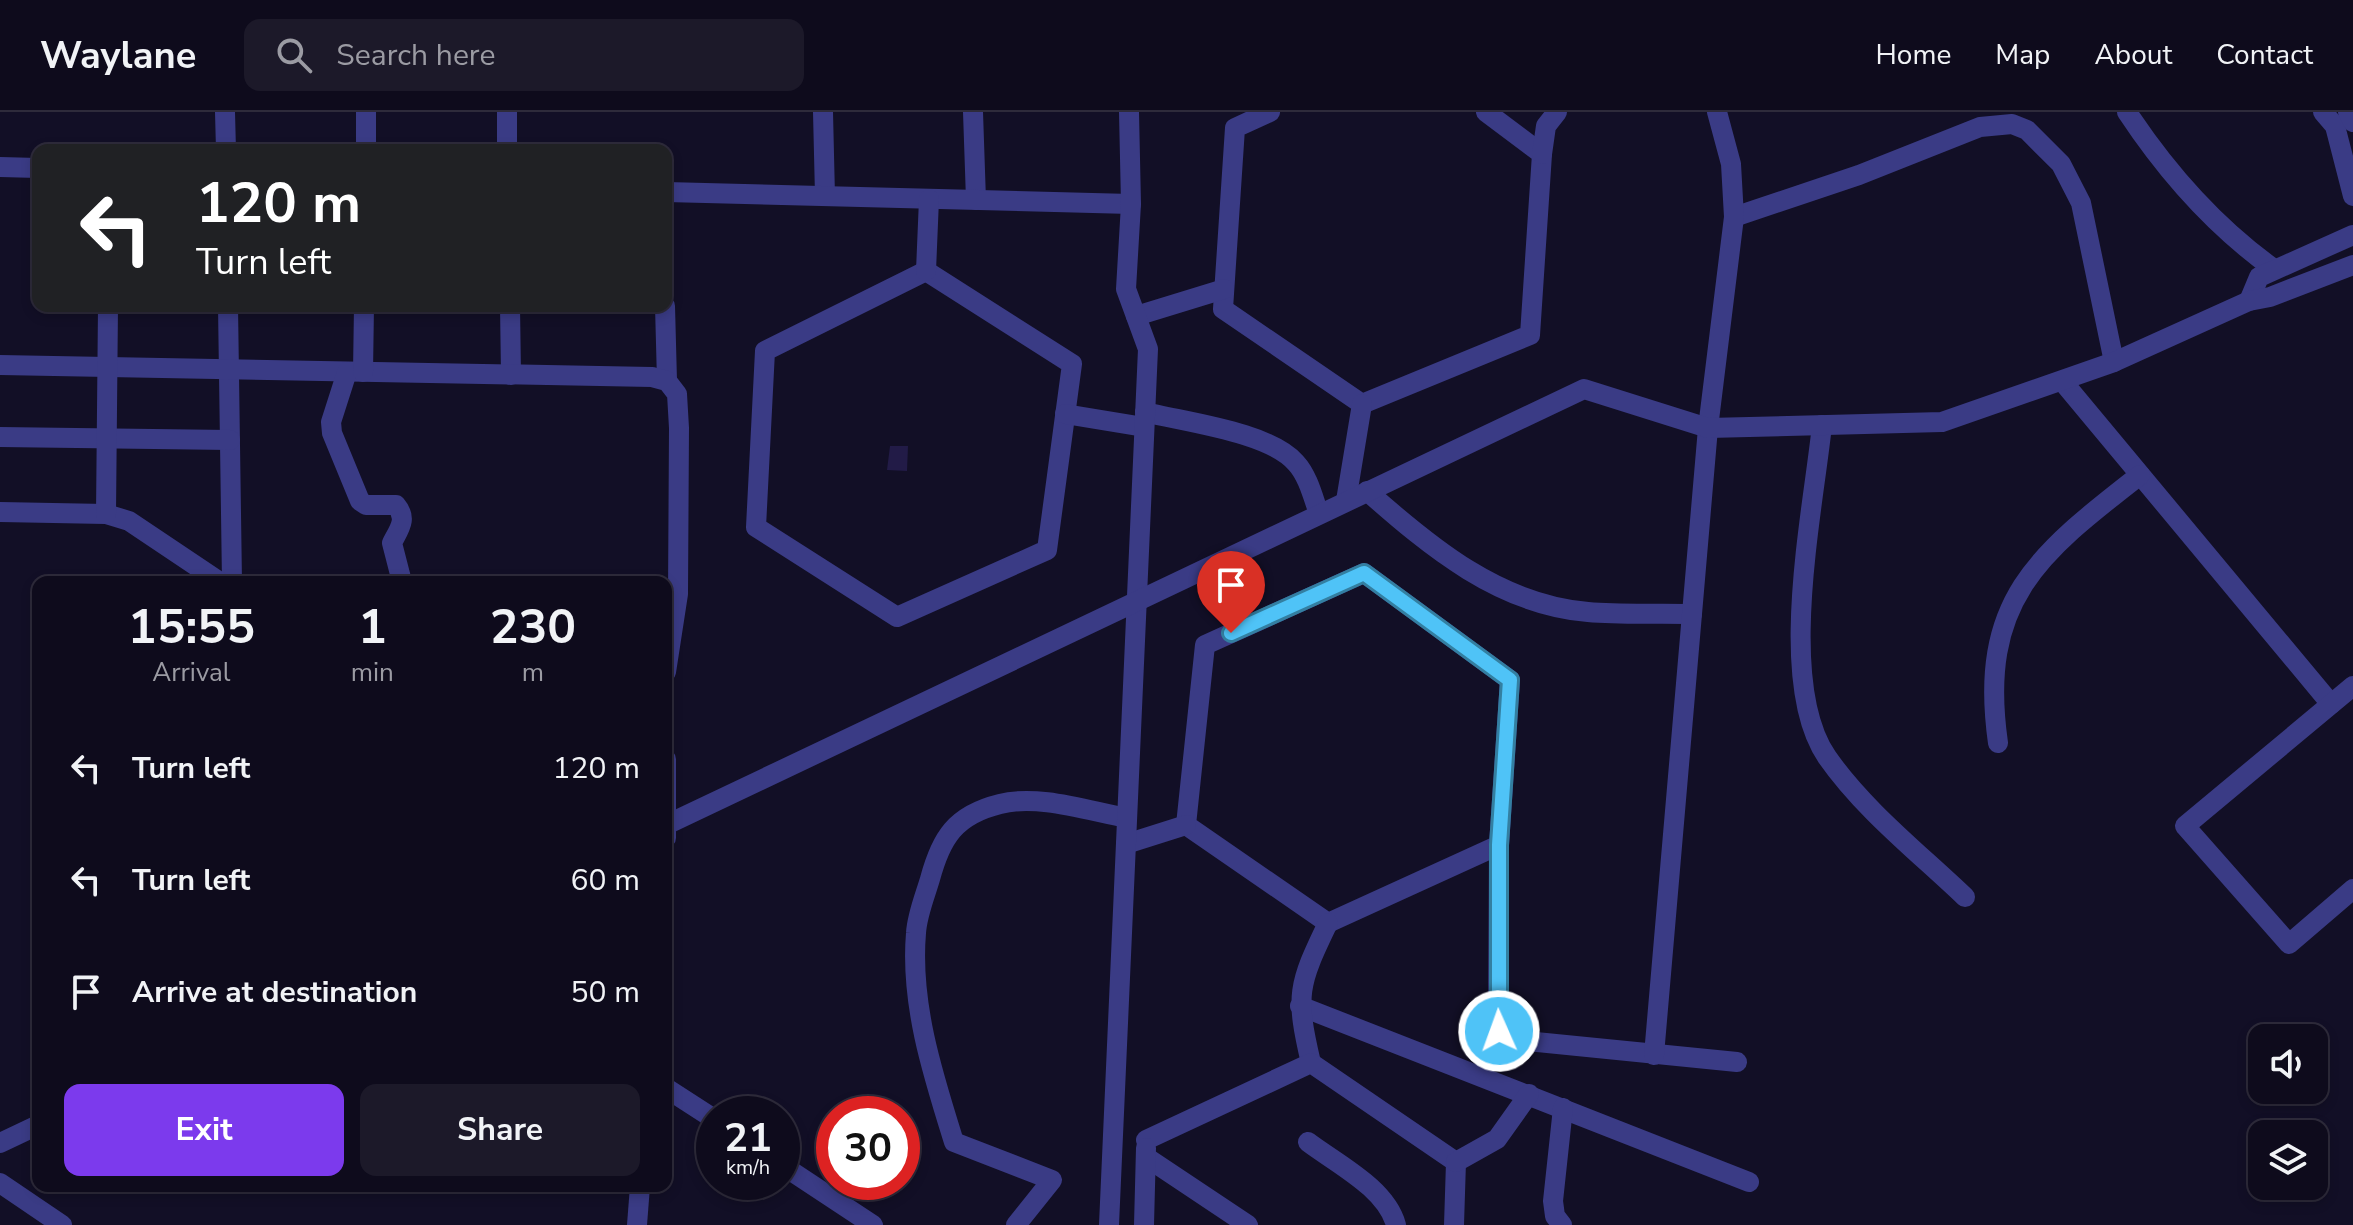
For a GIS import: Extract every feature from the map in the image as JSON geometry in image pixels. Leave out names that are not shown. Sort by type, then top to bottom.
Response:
[{"type":"street","points":[[225,112],[226,144]]},
{"type":"street","points":[[366,112],[366,144]]},
{"type":"street","points":[[507,112],[507,144]]},
{"type":"street","points":[[823,112],[825,196]]},
{"type":"street","points":[[973,112],[976,200]]},
{"type":"street","points":[[1109,1225],[1148,349],[1126,289],[1131,204],[1129,112]]},
{"type":"street","points":[[1270,112],[1235,128],[1223,309],[1362,404]]},
{"type":"street","points":[[1486,112],[1542,154]]},
{"type":"street","points":[[1362,404],[1530,335],[1542,154],[1546,126],[1557,112]]},
{"type":"street","points":[[1654,1055],[1708,428],[1734,217],[1731,164],[1717,112]]},
{"type":"street","points":[[2127,112],[2169,172],[2199,206],[2238,243],[2274,269]]},
{"type":"street","points":[[2323,112],[2335,126],[2353,196]]},
{"type":"street","points":[[2348,112],[2353,122]]},
{"type":"street","points":[[1734,217],[1859,175],[1980,127],[2012,124],[2027,130],[2061,164],[2081,203],[2114,362]]},
{"type":"street","points":[[0,167],[32,168]]},
{"type":"street","points":[[672,192],[1131,204]]},
{"type":"street","points":[[926,271],[929,199]]},
{"type":"street","points":[[2249,301],[2259,277],[2353,235]]},
{"type":"street","points":[[672,822],[1584,389],[1708,428],[1942,422],[2063,382],[2249,301],[2270,297],[2353,265]]},
{"type":"street","points":[[926,271],[1072,364],[1047,550],[897,617],[756,527],[765,351],[926,271]]},
{"type":"street","points":[[1136,316],[1224,289]]},
{"type":"street","points":[[106,514],[108,312]]},
{"type":"street","points":[[228,312],[232,576]]},
{"type":"street","points":[[363,312],[355,372],[331,422],[332,433],[360,501],[366,505],[396,505],[401,511],[402,526],[392,543],[400,576]]},
{"type":"street","points":[[510,312],[511,375]]},
{"type":"street","points":[[665,312],[667,381],[677,394],[679,428],[678,594],[672,633]]},
{"type":"street","points":[[0,365],[652,377],[667,381]]},
{"type":"street","points":[[2063,382],[2331,704]]},
{"type":"street","points":[[1346,501],[1362,404]]},
{"type":"street","points":[[1065,414],[1145,419],[1281,450],[1297,463],[1319,514]]},
{"type":"street","points":[[1822,425],[1800,656],[1807,705],[1826,755],[1868,804],[1965,897]]},
{"type":"street","points":[[0,437],[230,440]]},
{"type":"street","points":[[1998,743],[1992,702],[1997,648],[2012,599],[2036,563],[2065,533],[2140,475]]},
{"type":"street","points":[[1367,491],[1423,541],[1480,577],[1531,601],[1586,612],[1692,614]]},
{"type":"street","points":[[0,512],[106,514],[151,533],[212,576]]},
{"type":"street","points":[[1186,825],[1205,645],[1364,573],[1510,680],[1499,845],[1499,1031],[1513,1042],[1737,1062]]},
{"type":"street","points":[[2353,686],[2185,826],[2289,944],[2353,889]]},
{"type":"street","points":[[1016,1225],[1052,1180],[954,1142],[932,1070],[916,989],[917,926],[940,844],[956,824],[980,810],[1002,803],[1033,802],[1127,818]]},
{"type":"street","points":[[1126,844],[1186,825]]},
{"type":"street","points":[[1186,825],[1328,923]]},
{"type":"street","points":[[1456,1162],[1311,1063],[1300,1006],[1301,986],[1328,923],[1499,845]]},
{"type":"street","points":[[1300,1006],[1749,1182]]},
{"type":"street","points":[[1146,1148],[1311,1063]]},
{"type":"street","points":[[672,1092],[696,1107]]},
{"type":"street","points":[[1456,1162],[1497,1139],[1529,1094]]},
{"type":"street","points":[[1562,1225],[1555,1216],[1553,1201],[1563,1108]]},
{"type":"street","points":[[1114,1117],[1146,1148],[1248,1225]]},
{"type":"street","points":[[0,1143],[32,1128]]},
{"type":"street","points":[[1308,1142],[1374,1191],[1389,1207],[1396,1225]]},
{"type":"street","points":[[1144,1225],[1146,1148]]},
{"type":"street","points":[[1454,1225],[1456,1162]]},
{"type":"street","points":[[800,1177],[873,1225]]},
{"type":"street","points":[[0,1183],[34,1217],[62,1225]]},
{"type":"street","points":[[637,1225],[640,1192]]},
{"type":"building","points":[[890,446],[908,446],[907,471],[887,470]]},
{"type":"route","points":[[1231,633],[1364,573],[1510,680],[1499,845],[1499,1031]]}]
